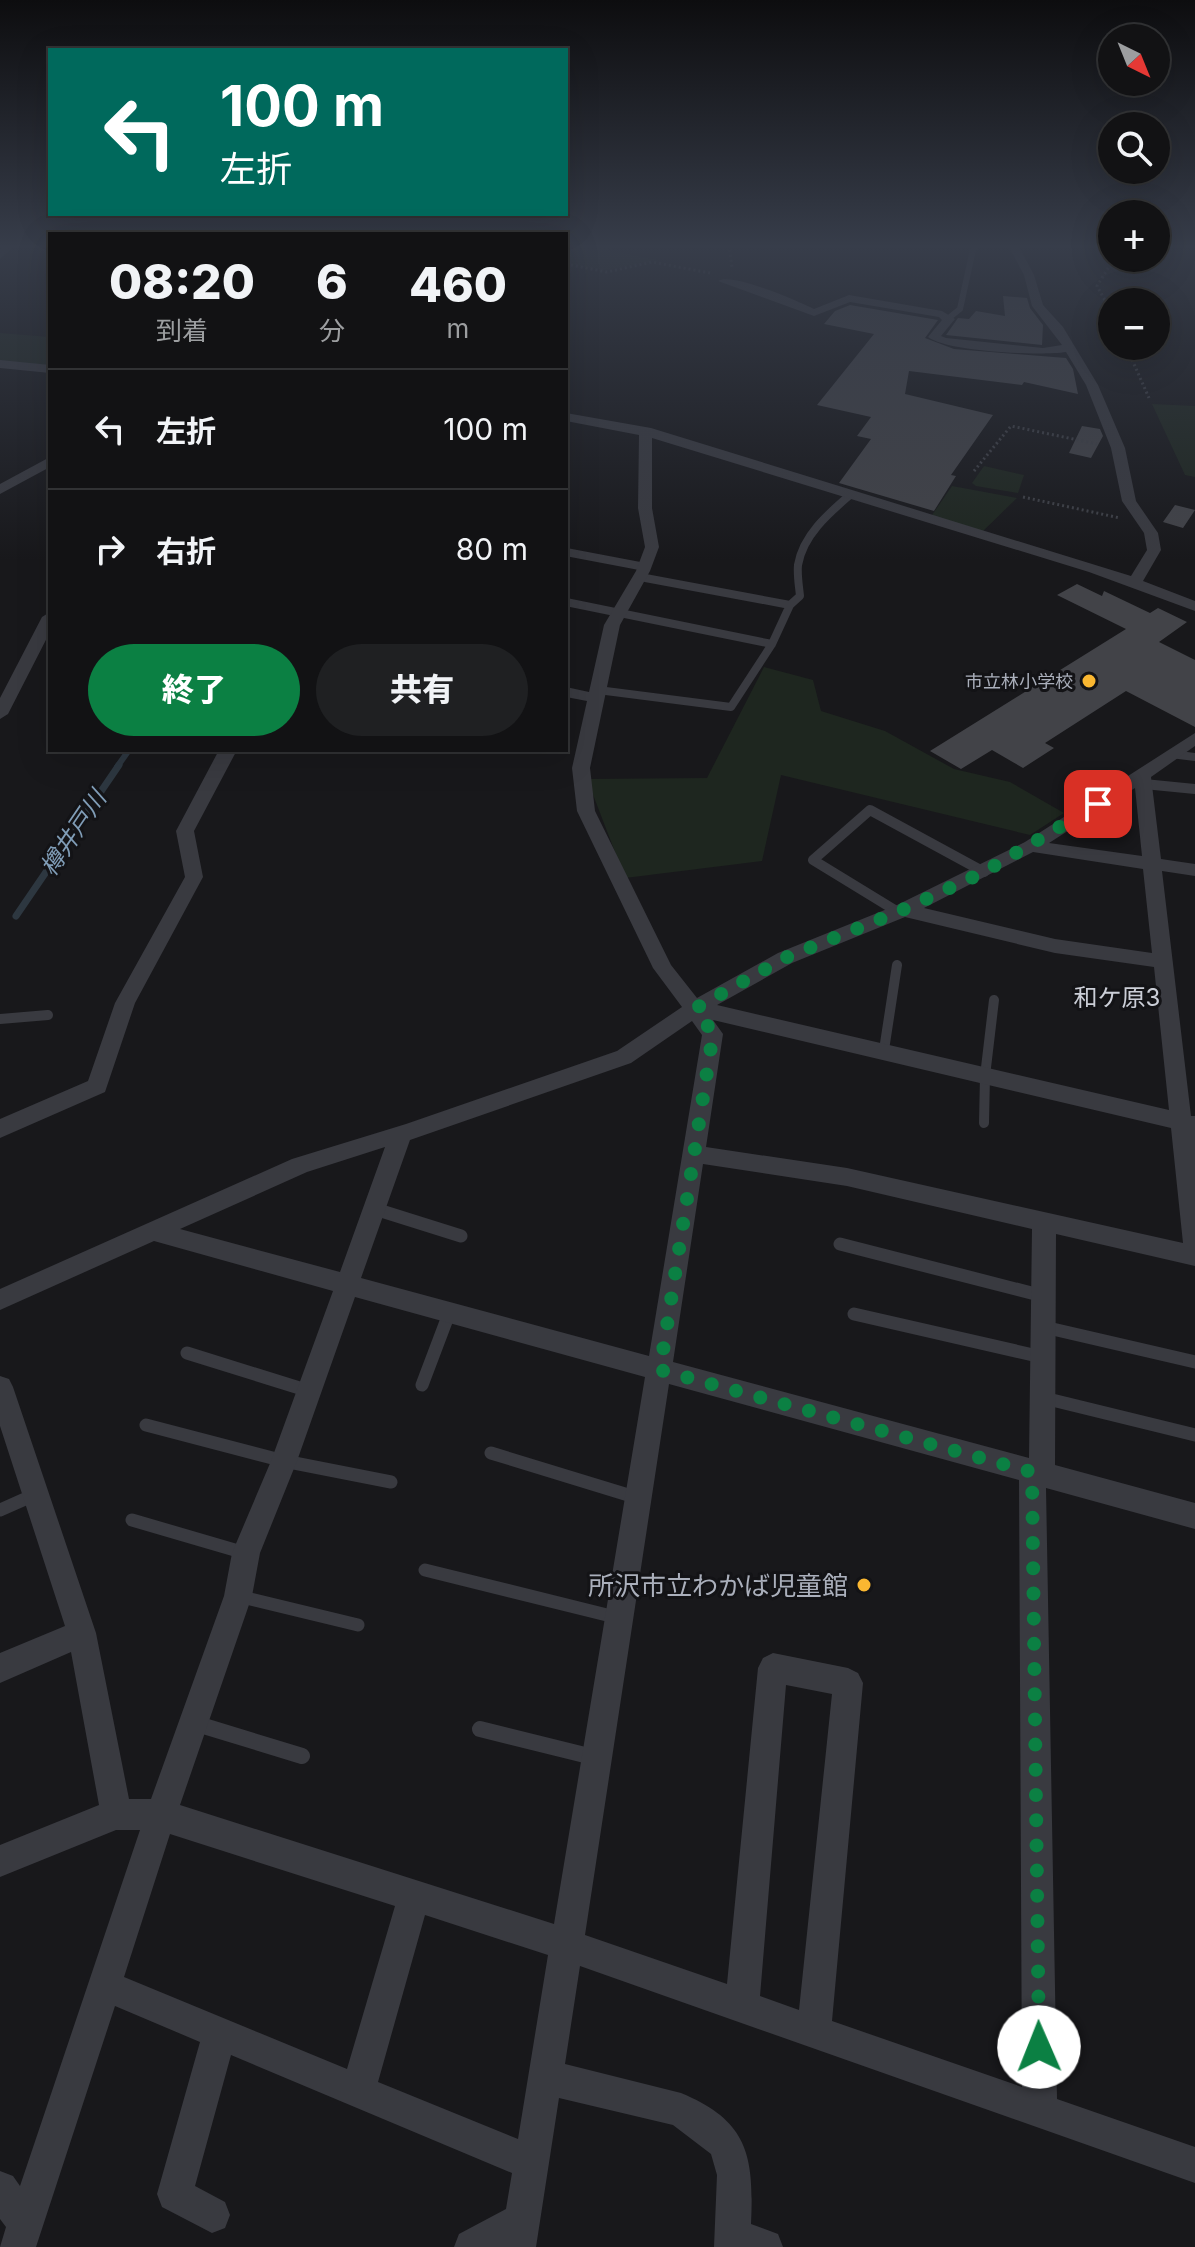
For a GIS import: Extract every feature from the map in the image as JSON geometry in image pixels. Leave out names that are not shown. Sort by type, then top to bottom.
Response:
[{"type":"street","points":[[1016,350],[1057,350]]},
{"type":"street","points":[[1070,350],[1092,385],[1118,448],[1129,501],[1151,533],[1154,550],[1135,582]]},
{"type":"street","points":[[0,364],[48,369]]},
{"type":"street","points":[[568,417],[646,431],[722,451],[850,495],[1135,582],[1195,606]]},
{"type":"street","points":[[472,2247],[520,2234],[713,1034],[663,968],[586,811],[581,768],[612,625],[642,572],[652,547],[645,508],[646,431]]},
{"type":"street","points":[[0,490],[48,462]]},
{"type":"street","points":[[0,714],[48,621]]},
{"type":"street","points":[[568,692],[597,694]]},
{"type":"street","points":[[0,1300],[300,1165],[401,1134],[624,1057],[696,1008],[785,958],[901,911],[1031,846],[1143,780],[1171,754],[1195,738]]},
{"type":"street","points":[[0,1129],[97,1086],[130,986],[194,877],[185,831],[227,752]]},
{"type":"street","points":[[1143,780],[1163,961],[1188,1124],[1195,1246]]},
{"type":"street","points":[[1031,846],[1195,870]]},
{"type":"street","points":[[901,911],[1055,946],[1163,961]]},
{"type":"street","points":[[696,1008],[1188,1124]]},
{"type":"street","points":[[22,2235],[161,1815],[238,1596],[246,1553],[310,1391],[401,1134]]},
{"type":"street","points":[[694,1154],[847,1177],[1195,1256]]},
{"type":"street","points":[[1040,2111],[1037,1473],[1043,1398],[1044,1222]]},
{"type":"street","points":[[151,1231],[1195,1516]]},
{"type":"street","points":[[0,1387],[82,1633],[116,1814]]},
{"type":"street","points":[[0,1668],[82,1633]]},
{"type":"street","points":[[742,2006],[773,1668],[848,1683],[814,2032]]},
{"type":"street","points":[[0,1861],[116,1814],[161,1815],[567,1945],[1195,2165]]},
{"type":"street","points":[[358,2091],[414,1896]]},
{"type":"street","points":[[104,1985],[532,2163]]},
{"type":"street","points":[[212,2215],[175,2194],[220,2033]]},
{"type":"street","points":[[546,2077],[681,2110],[725,2143],[735,2175],[743,2243]]},
{"type":"street","points":[[0,2189],[22,2235]]},
{"type":"lane","points":[[597,694],[731,707],[772,644],[790,605],[800,596],[798,567],[804,545],[831,512],[850,495]]},
{"type":"lane","points":[[568,553],[790,605]]},
{"type":"lane","points":[[568,602],[772,644]]},
{"type":"lane","points":[[1171,754],[1195,757]]},
{"type":"lane","points":[[1143,780],[1195,789]]},
{"type":"lane","points":[[901,911],[813,860],[870,810],[984,872]]},
{"type":"lane","points":[[884,1050],[897,965]]},
{"type":"lane","points":[[984,1123],[985,1076],[994,1000]]},
{"type":"lane","points":[[0,1019],[48,1015]]},
{"type":"lane","points":[[375,1209],[461,1236]]},
{"type":"lane","points":[[840,1244],[1043,1296]]},
{"type":"lane","points":[[422,1385],[450,1311]]},
{"type":"lane","points":[[854,1314],[1043,1357]]},
{"type":"lane","points":[[1043,1327],[1195,1362]]},
{"type":"lane","points":[[187,1353],[310,1391]]},
{"type":"lane","points":[[1043,1398],[1195,1435]]},
{"type":"lane","points":[[146,1425],[284,1461],[391,1482]]},
{"type":"lane","points":[[491,1453],[639,1498]]},
{"type":"lane","points":[[0,1510],[34,1495]]},
{"type":"lane","points":[[132,1520],[246,1553]]},
{"type":"lane","points":[[425,1570],[620,1618]]},
{"type":"lane","points":[[238,1596],[358,1625]]},
{"type":"lane","points":[[194,1722],[302,1756]]},
{"type":"lane","points":[[480,1729],[597,1758]]},
{"type":"path","points":[[1132,360],[1149,398]]},
{"type":"path","points":[[974,471],[1011,426],[1118,448]]},
{"type":"path","points":[[1023,497],[1144,524]]},
{"type":"shaded area","points":[[0,350],[48,350],[48,367],[0,361]]},
{"type":"shaded area","points":[[1152,404],[1195,406],[1195,477],[1185,475]]},
{"type":"shaded area","points":[[984,466],[1024,475],[1018,493],[972,483]]},
{"type":"shaded area","points":[[952,486],[1017,498],[981,533],[930,518]]},
{"type":"shaded area","points":[[764,667],[813,680],[821,711],[885,731],[954,769],[1010,782],[1064,813],[1030,835],[781,775],[762,861],[625,878],[587,779],[707,778]]},
{"type":"building","points":[[861,350],[965,350],[1066,358],[1073,369],[1078,394],[1024,382],[1022,385],[909,371],[905,394],[993,415],[951,475],[956,476],[934,511],[839,483],[871,439],[857,436],[871,417],[817,405]]},
{"type":"building","points":[[1082,426],[1100,429],[1103,436],[1091,458],[1069,453]]},
{"type":"building","points":[[1175,505],[1195,510],[1183,528],[1163,522]]},
{"type":"building","points":[[1077,584],[1102,596],[1104,591],[1150,613],[1158,608],[1187,622],[1159,642],[1195,660],[1195,727],[1126,691],[1045,743],[1054,748],[1023,768],[992,750],[961,769],[930,751],[1126,629],[1057,595]]},
{"type":"waterway","name":"樽井戸川","points":[[117,767],[128,752]]},
{"type":"waterway","name":"樽井戸川","points":[[16,916],[119,765]]},
{"type":"place","name":"市立林小学校","points":[[1089,681]]},
{"type":"place","name":"所沢市立わかば児童館","points":[[864,1585]]},
{"type":"district","name":"和ケ原3","points":[[1117,997]]},
{"type":"route","points":[[1039,2047],[1032,1472],[660,1370],[713,1034],[696,1008],[785,958],[898,912],[984,872],[1098,804]]}]
